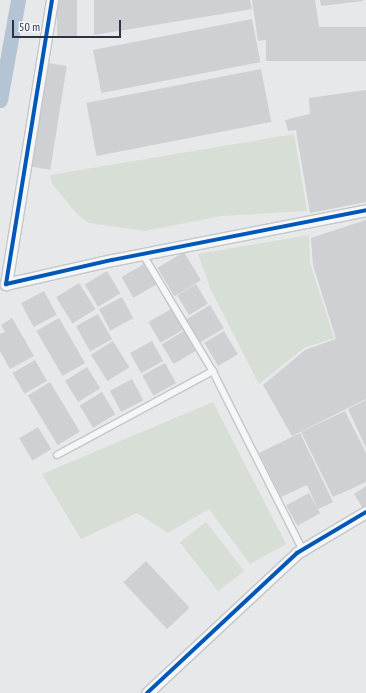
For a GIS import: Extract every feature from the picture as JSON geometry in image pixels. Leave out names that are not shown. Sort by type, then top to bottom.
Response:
[{"type":"street","points":[[52,0],[6,284],[143,254],[366,210]]},
{"type":"street","points":[[147,693],[303,550],[366,512]]},
{"type":"lane","points":[[143,254],[213,371],[303,550]]},
{"type":"lane","points":[[57,455],[213,371]]},
{"type":"shaded area","points":[[294,134],[307,211],[221,216],[145,231],[89,223],[77,214],[53,185],[50,175]]},
{"type":"shaded area","points":[[309,235],[310,263],[334,338],[304,348],[259,384],[211,290],[198,254]]},
{"type":"shaded area","points":[[213,402],[286,544],[250,564],[209,509],[168,533],[137,513],[81,539],[42,474]]},
{"type":"shaded area","points":[[206,522],[244,571],[218,591],[180,542]]},
{"type":"building","points":[[57,0],[77,0],[77,37],[57,37]]},
{"type":"building","points":[[94,0],[250,0],[252,9],[94,35]]},
{"type":"building","points":[[252,0],[315,0],[320,32],[258,41]]},
{"type":"building","points":[[320,0],[363,0],[363,1],[321,6]]},
{"type":"building","points":[[252,19],[260,62],[101,93],[93,50]]},
{"type":"building","points":[[266,27],[366,27],[366,61],[266,61]]},
{"type":"building","points":[[48,63],[67,66],[50,170],[32,167]]},
{"type":"building","points":[[261,69],[271,122],[97,156],[86,103]]},
{"type":"building","points":[[366,90],[366,202],[310,213],[296,130],[288,131],[285,120],[310,114],[309,98]]},
{"type":"building","points":[[366,220],[366,399],[292,436],[263,385],[305,350],[336,339],[313,265],[311,238]]},
{"type":"building","points":[[184,252],[201,280],[174,296],[157,268]]},
{"type":"building","points":[[144,264],[156,285],[133,298],[121,277]]},
{"type":"building","points":[[107,271],[120,293],[98,307],[85,284]]},
{"type":"building","points":[[79,283],[95,309],[73,324],[56,297]]},
{"type":"building","points":[[196,284],[208,304],[189,315],[177,295]]},
{"type":"building","points":[[44,291],[57,315],[34,327],[21,303]]},
{"type":"building","points":[[122,297],[133,318],[110,330],[99,309]]},
{"type":"building","points":[[210,305],[224,328],[200,343],[186,319]]},
{"type":"building","points":[[171,309],[183,330],[160,343],[148,322]]},
{"type":"building","points":[[98,314],[112,339],[90,351],[76,326]]},
{"type":"building","points":[[12,318],[34,356],[10,369],[0,351],[0,334],[5,332],[1,325]]},
{"type":"building","points":[[59,318],[85,363],[62,376],[36,331]]},
{"type":"building","points":[[184,331],[196,351],[174,364],[162,344]]},
{"type":"building","points":[[224,331],[238,354],[218,366],[204,343]]},
{"type":"building","points":[[113,341],[129,367],[107,381],[91,355]]},
{"type":"building","points":[[152,341],[163,361],[141,373],[130,353]]},
{"type":"building","points":[[35,360],[47,381],[24,394],[12,373]]},
{"type":"building","points":[[165,363],[176,383],[153,396],[142,376]]},
{"type":"building","points":[[87,367],[100,388],[78,402],[65,381]]},
{"type":"building","points":[[132,379],[143,400],[121,412],[110,391]]},
{"type":"building","points":[[50,382],[80,432],[58,445],[28,395]]},
{"type":"building","points":[[102,392],[115,414],[93,428],[80,405]]},
{"type":"building","points":[[366,400],[366,448],[348,409]]},
{"type":"building","points":[[345,411],[366,453],[366,482],[333,497],[301,432]]},
{"type":"building","points":[[38,427],[51,449],[33,461],[19,438]]},
{"type":"building","points":[[300,433],[333,502],[318,509],[307,485],[281,497],[259,453]]},
{"type":"building","points":[[366,486],[366,509],[364,510],[354,494]]},
{"type":"building","points":[[309,493],[320,513],[297,526],[286,506]]},
{"type":"building","points":[[146,561],[190,608],[167,629],[123,582]]},
{"type":"waterway","points":[[0,100],[18,0]]},
{"type":"cycle path","points":[[52,0],[6,284],[112,260],[366,210]]},
{"type":"cycle path","points":[[147,693],[297,553],[366,512]]}]
